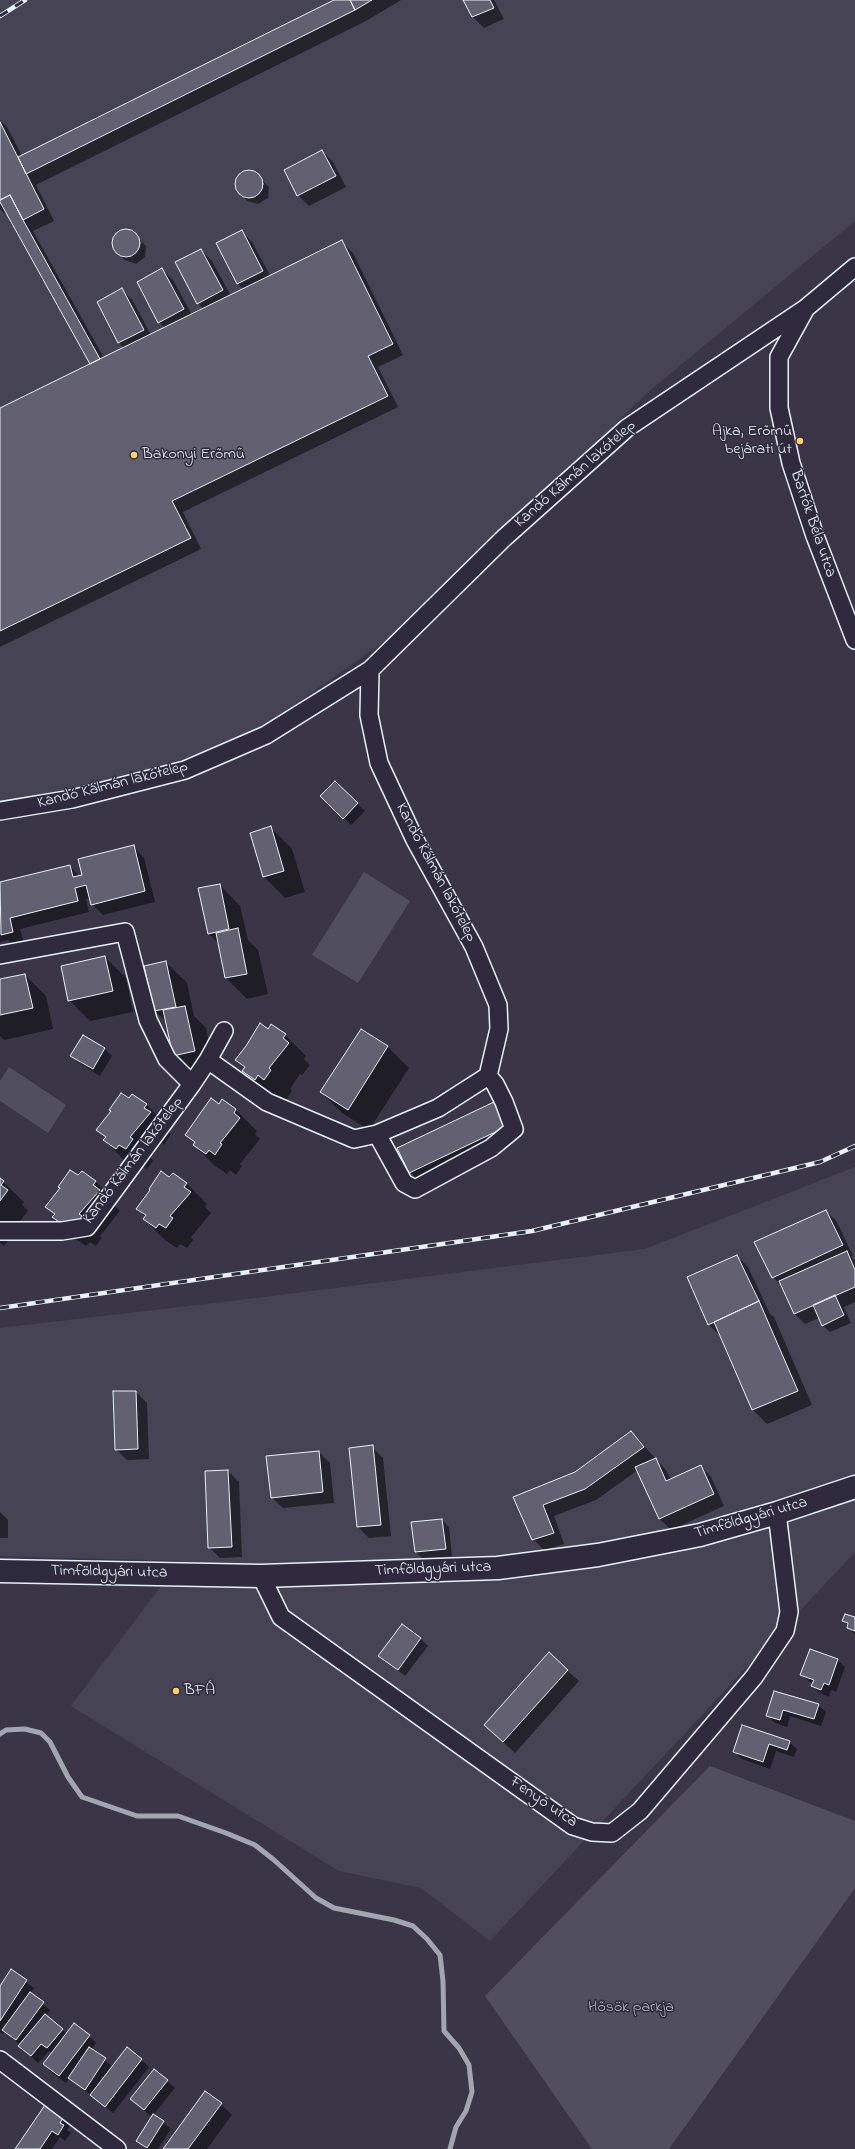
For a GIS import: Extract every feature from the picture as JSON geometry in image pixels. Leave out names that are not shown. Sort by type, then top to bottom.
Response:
[{"type":"main road","name":"Timföldgyári utca","points":[[0,1571],[260,1576],[498,1568],[606,1554],[700,1535],[777,1513],[855,1487]]},
{"type":"street","name":"Bartók Béla utca","points":[[855,267],[806,308],[779,357],[779,408],[791,463],[818,543],[855,640]]},
{"type":"street","name":"Kandó Kálmán lakótelep","points":[[0,811],[72,799],[186,770],[266,735],[370,670],[504,538],[627,428],[806,308]]},
{"type":"street","name":"Kandó Kálmán lakótelep","points":[[370,670],[369,715],[379,763],[415,840],[474,947],[498,1005],[499,1030],[488,1076]]},
{"type":"street","name":"Kandó Kálmán lakótelep","points":[[0,955],[125,932],[148,1020],[168,1059],[192,1084]]},
{"type":"street","name":"Kandó Kálmán lakótelep","points":[[0,1231],[62,1231],[87,1227],[192,1084],[208,1060],[224,1031]]},
{"type":"street","points":[[208,1060],[267,1102],[318,1125],[354,1139],[377,1134],[438,1108],[488,1076],[495,1084],[504,1102],[514,1128],[491,1148],[415,1189],[404,1183],[377,1134]]},
{"type":"street","name":"Fenyő utca","points":[[260,1576],[281,1617],[573,1826],[592,1832],[612,1833],[640,1811],[754,1677],[785,1631],[789,1612],[777,1513]]},
{"type":"street","points":[[0,2060],[117,2149]]},
{"type":"shaded area","points":[[0,0],[855,0],[855,221],[648,392],[412,622],[256,732],[109,786],[0,806]]},
{"type":"shaded area","points":[[855,1167],[855,1552],[490,1941],[421,1888],[339,1871],[71,1706],[180,1561],[0,1556],[0,1328],[240,1300],[645,1249]]},
{"type":"green space","points":[[364,872],[410,901],[358,983],[312,955]]},
{"type":"green space","points":[[9,1067],[66,1105],[48,1133],[0,1101],[0,1081]]},
{"type":"green space","name":"Hősök parkja","points":[[710,1766],[855,1821],[855,1888],[669,2149],[592,2149],[485,1996]]},
{"type":"building","points":[[334,0],[350,0],[355,10],[26,174],[18,157]]},
{"type":"building","points":[[350,0],[372,0],[355,10]]},
{"type":"building","points":[[463,0],[490,0],[494,8],[472,17]]},
{"type":"building","points":[[0,122],[44,209],[23,220],[10,195],[0,200]]},
{"type":"building","points":[[322,150],[336,176],[297,196],[284,170]]},
{"type":"building","points":[[249,170],[259,174],[263,184],[259,194],[249,198],[239,194],[235,184],[239,174]]},
{"type":"building","points":[[10,195],[100,359],[90,364],[0,202],[0,200]]},
{"type":"building","points":[[126,229],[136,233],[140,243],[136,253],[126,257],[116,253],[112,243],[116,233]]},
{"type":"building","points":[[242,230],[263,271],[237,284],[216,243]]},
{"type":"building","name":"Bakonyi Erőmű","points":[[342,240],[393,344],[368,356],[388,396],[172,501],[191,538],[0,631],[0,408]]},
{"type":"building","points":[[201,249],[223,290],[197,304],[175,262]]},
{"type":"building","points":[[162,268],[184,309],[158,323],[137,282]]},
{"type":"building","points":[[122,288],[144,330],[118,343],[97,302]]},
{"type":"building","points":[[335,781],[358,803],[343,819],[320,796]]},
{"type":"building","points":[[271,826],[284,871],[263,877],[250,833]]},
{"type":"building","points":[[134,845],[145,891],[91,905],[86,885],[75,888],[78,901],[10,918],[13,932],[1,935],[0,882],[70,865],[73,877],[82,875],[78,859]]},
{"type":"building","points":[[220,884],[229,929],[208,934],[198,888]]},
{"type":"building","points":[[238,928],[247,974],[225,978],[216,933]]},
{"type":"building","points":[[105,956],[113,991],[68,1001],[61,966]]},
{"type":"building","points":[[166,961],[176,1007],[154,1011],[144,966]]},
{"type":"building","points":[[25,974],[33,1008],[0,1015],[0,979]]},
{"type":"building","points":[[185,1006],[195,1051],[173,1056],[163,1010]]},
{"type":"building","points":[[260,1023],[268,1029],[271,1024],[286,1034],[283,1038],[289,1043],[269,1068],[271,1070],[264,1080],[258,1075],[255,1080],[242,1071],[245,1067],[235,1060],[246,1046]]},
{"type":"building","points":[[361,1029],[388,1046],[348,1110],[320,1092]]},
{"type":"building","points":[[83,1035],[105,1048],[93,1069],[70,1056]]},
{"type":"building","points":[[121,1093],[129,1098],[132,1094],[147,1104],[144,1108],[151,1112],[130,1137],[133,1139],[126,1149],[119,1145],[116,1149],[103,1140],[106,1137],[96,1130],[111,1111],[109,1110]]},
{"type":"building","points":[[211,1098],[219,1104],[222,1099],[236,1109],[234,1113],[240,1118],[220,1143],[222,1144],[215,1155],[209,1150],[206,1154],[193,1145],[195,1142],[185,1135]]},
{"type":"building","points":[[494,1102],[506,1127],[409,1173],[397,1148]]},
{"type":"building","points":[[70,1170],[78,1175],[82,1171],[96,1181],[93,1185],[100,1190],[79,1214],[82,1216],[75,1226],[65,1226],[52,1217],[55,1214],[45,1207],[60,1188],[58,1187]]},
{"type":"building","points":[[161,1171],[169,1177],[173,1173],[187,1183],[184,1187],[191,1192],[170,1216],[173,1218],[166,1228],[159,1224],[156,1228],[143,1219],[146,1215],[136,1209],[150,1190],[149,1189]]},
{"type":"building","points":[[0,1178],[4,1181],[1,1185],[8,1190],[0,1201]]},
{"type":"building","points":[[826,1210],[843,1245],[772,1278],[754,1242]]},
{"type":"building","points":[[847,1251],[855,1270],[855,1287],[794,1314],[779,1281]]},
{"type":"building","points":[[737,1255],[759,1301],[708,1325],[687,1277]]},
{"type":"building","points":[[835,1295],[844,1315],[822,1326],[813,1305]]},
{"type":"building","points":[[759,1301],[798,1391],[752,1410],[714,1322]]},
{"type":"building","points":[[113,1391],[136,1391],[138,1449],[115,1450]]},
{"type":"building","points":[[631,1431],[644,1447],[585,1489],[543,1505],[554,1533],[532,1540],[513,1497],[575,1472]]},
{"type":"building","points":[[373,1445],[381,1525],[357,1527],[349,1448]]},
{"type":"building","points":[[319,1451],[323,1492],[271,1498],[266,1456]]},
{"type":"building","points":[[656,1458],[666,1481],[701,1465],[714,1494],[659,1519],[635,1467]]},
{"type":"building","points":[[228,1470],[232,1547],[208,1548],[205,1471]]},
{"type":"building","points":[[442,1519],[446,1549],[415,1552],[411,1522]]},
{"type":"building","points":[[845,1614],[855,1617],[855,1631],[847,1628],[848,1623],[842,1621]]},
{"type":"building","points":[[402,1624],[421,1638],[398,1670],[378,1656]]},
{"type":"building","points":[[810,1649],[838,1659],[829,1685],[824,1683],[821,1690],[811,1686],[814,1680],[800,1675]]},
{"type":"building","points":[[549,1652],[568,1670],[503,1742],[484,1725]]},
{"type":"building","points":[[774,1691],[819,1704],[814,1719],[783,1710],[780,1720],[766,1716]]},
{"type":"building","points":[[742,1725],[790,1741],[787,1750],[769,1744],[763,1762],[733,1752]]},
{"type":"building","points":[[11,1969],[27,1980],[0,2021],[0,1986]]},
{"type":"building","points":[[30,1992],[44,2002],[16,2040],[2,2030]]},
{"type":"building","points":[[45,2014],[63,2029],[47,2048],[41,2044],[31,2056],[18,2046]]},
{"type":"building","points":[[74,2023],[90,2035],[59,2076],[43,2064]]},
{"type":"building","points":[[89,2047],[106,2058],[85,2090],[68,2078]]},
{"type":"building","points":[[127,2047],[142,2059],[105,2107],[90,2095]]},
{"type":"building","points":[[154,2069],[168,2080],[144,2110],[130,2099]]},
{"type":"building","points":[[205,2091],[222,2103],[188,2149],[163,2149]]},
{"type":"building","points":[[45,2105],[63,2118],[60,2123],[64,2125],[58,2135],[52,2131],[40,2149],[15,2149]]},
{"type":"building","points":[[153,2114],[164,2121],[147,2148],[136,2141]]},
{"type":"waterway","points":[[0,1734],[6,1730],[25,1729],[41,1733],[50,1742],[68,1777],[82,1797],[137,1816],[178,1816],[226,1833],[255,1845],[316,1898],[334,1908],[394,1920],[413,1926],[427,1939],[440,1955],[443,1981],[444,2031],[459,2048],[469,2065],[472,2092],[466,2111],[456,2127],[450,2149]]},
{"type":"railway","points":[[0,16],[25,0]]},
{"type":"railway","points":[[0,1308],[532,1231],[820,1162],[855,1146]]},
{"type":"place","name":"Ajka, Erőmű bejárati út","points":[[800,441]]},
{"type":"place","name":"Bakonyi Erőmű","points":[[134,455]]},
{"type":"place","name":"BFÁ","points":[[176,1691]]}]
